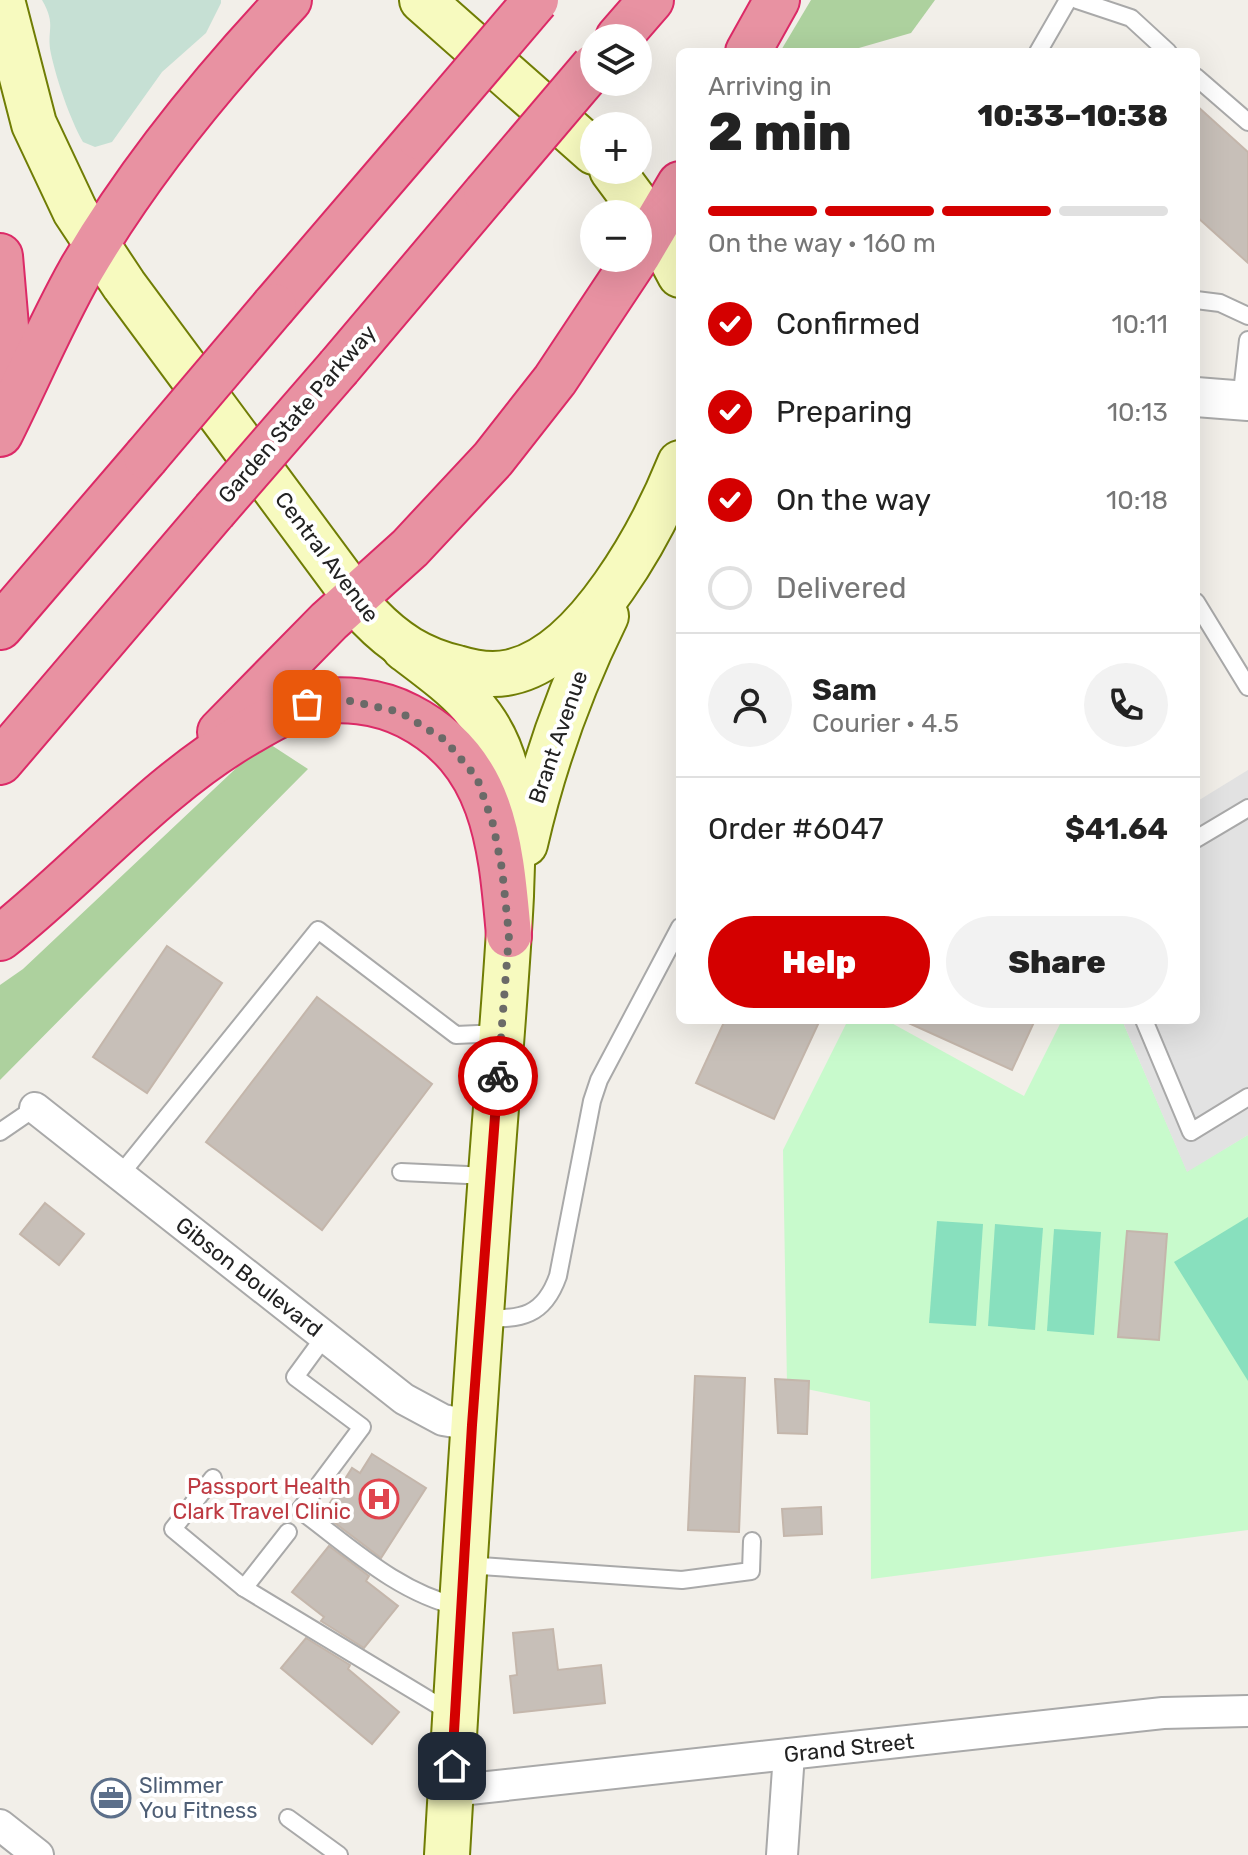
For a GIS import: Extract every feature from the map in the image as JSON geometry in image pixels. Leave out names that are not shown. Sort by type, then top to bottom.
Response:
[{"type":"highway","points":[[0,434],[71,288],[127,197],[221,73],[289,0]]},
{"type":"highway","points":[[0,627],[536,0]]},
{"type":"highway","points":[[630,24],[651,0]]},
{"type":"highway","points":[[750,48],[777,0]]},
{"type":"highway","name":"Garden State Parkway","points":[[0,762],[580,82]]},
{"type":"highway","points":[[652,232],[676,191]]},
{"type":"highway","points":[[0,256],[7,338],[0,409]]},
{"type":"highway","points":[[142,811],[355,596],[410,548],[493,459],[555,380],[626,272]]},
{"type":"highway","points":[[0,938],[142,811],[210,756],[264,723],[294,709],[321,702],[350,701],[400,712],[445,740],[477,778],[493,824],[502,869],[509,935]]},
{"type":"main road","name":"Central Avenue","points":[[2,0],[34,124],[75,211],[369,616],[404,648],[432,662],[463,670],[495,673],[523,668],[553,652],[568,640],[603,599],[639,549],[676,471]]},
{"type":"main road","points":[[422,0],[580,140]]},
{"type":"main road","points":[[652,254],[676,272]]},
{"type":"main road","name":"Brant Avenue","points":[[509,935],[525,843],[553,743],[589,649],[639,549]]},
{"type":"main road","name":"Brant Avenue","points":[[404,648],[470,701],[481,715],[499,749],[512,809],[509,935],[472,1425],[447,1855]]},
{"type":"street","points":[[1200,397],[1245,401]]},
{"type":"street","points":[[639,549],[676,506]]},
{"type":"street","name":"Gibson Boulevard","points":[[35,1108],[416,1407],[443,1420],[472,1425]]},
{"type":"street","name":"Grand Street","points":[[451,1791],[1163,1713],[1248,1711]]},
{"type":"street","points":[[782,1855],[789,1754]]},
{"type":"street","points":[[0,1825],[38,1855]]},
{"type":"lane","points":[[1040,48],[1068,0]]},
{"type":"lane","points":[[1077,0],[1131,18],[1164,48]]},
{"type":"lane","points":[[1200,80],[1248,122]]},
{"type":"lane","points":[[1200,300],[1220,303],[1248,316]]},
{"type":"lane","points":[[1245,401],[1248,340]]},
{"type":"lane","points":[[1200,609],[1248,687]]},
{"type":"lane","points":[[1200,837],[1248,808]]},
{"type":"lane","points":[[120,1175],[318,930],[456,1035],[501,1033]]},
{"type":"lane","points":[[480,1318],[509,1319],[524,1315],[538,1309],[551,1296],[558,1276],[592,1101],[599,1080],[676,935]]},
{"type":"lane","points":[[1146,1024],[1191,1132],[1248,1097]]},
{"type":"lane","points":[[0,1132],[35,1108]]},
{"type":"lane","points":[[401,1172],[491,1176]]},
{"type":"lane","points":[[325,1336],[295,1377],[362,1427],[300,1510],[392,1579],[434,1601],[462,1608]]},
{"type":"lane","points":[[213,1478],[173,1529],[244,1588],[455,1716]]},
{"type":"lane","points":[[244,1588],[288,1532]]},
{"type":"lane","points":[[464,1565],[682,1580],[751,1571],[752,1541]]},
{"type":"lane","points":[[288,1818],[339,1855]]},
{"type":"green space","points":[[42,0],[221,0],[221,3],[206,33],[162,72],[112,142],[95,147],[83,142],[64,100],[51,54],[49,16]]},
{"type":"green space","points":[[811,0],[935,0],[911,33],[859,48],[782,48]]},
{"type":"green space","points":[[265,741],[308,769],[0,1080],[0,985],[23,969]]},
{"type":"green space","points":[[846,1024],[893,1024],[1024,1096],[1060,1024],[1124,1024],[1187,1171],[1248,1135],[1248,1530],[871,1579],[870,1402],[787,1385],[783,1150]]},
{"type":"green space","points":[[1248,1217],[1248,1381],[1174,1262]]},
{"type":"green space","points":[[937,1221],[983,1224],[976,1326],[929,1323]]},
{"type":"green space","points":[[995,1224],[1043,1228],[1035,1330],[988,1326]]},
{"type":"green space","points":[[1054,1229],[1101,1232],[1094,1335],[1047,1331]]},
{"type":"shaded area","points":[[1248,770],[1248,1135],[1187,1172],[1124,1024],[1200,1024],[1200,800]]},
{"type":"building","points":[[1200,109],[1248,152],[1248,263],[1200,220]]},
{"type":"building","points":[[167,946],[222,983],[147,1093],[93,1057]]},
{"type":"building","points":[[317,997],[432,1084],[322,1230],[206,1142]]},
{"type":"building","points":[[723,1024],[818,1024],[774,1119],[696,1083]]},
{"type":"building","points":[[911,1024],[1033,1024],[1012,1070]]},
{"type":"building","points":[[45,1203],[84,1234],[59,1265],[20,1234]]},
{"type":"building","points":[[1127,1231],[1167,1234],[1159,1340],[1118,1337]]},
{"type":"building","points":[[695,1376],[745,1378],[739,1532],[688,1530]]},
{"type":"building","points":[[775,1379],[809,1381],[807,1434],[778,1433]]},
{"type":"building","points":[[372,1454],[426,1488],[381,1558],[323,1514],[352,1468],[360,1473]]},
{"type":"building","points":[[821,1507],[822,1534],[784,1536],[782,1509]]},
{"type":"building","points":[[329,1546],[369,1576],[366,1581],[398,1606],[364,1648],[321,1621],[324,1617],[292,1592]]},
{"type":"building","points":[[553,1629],[558,1670],[601,1665],[605,1703],[514,1713],[510,1676],[517,1675],[513,1633]]},
{"type":"building","points":[[306,1638],[350,1665],[348,1669],[399,1712],[372,1744],[281,1668]]},
{"type":"way so far","points":[[307,704],[350,701],[400,712],[445,740],[477,778],[493,824],[502,869],[509,935],[498,1076]]},
{"type":"place","name":"Passport Health Clark Travel Clinic","points":[[379,1499]]},
{"type":"place","name":"Slimmer You Fitness","points":[[111,1798]]},
{"type":"route","points":[[452,1766],[472,1425],[498,1076]]}]
